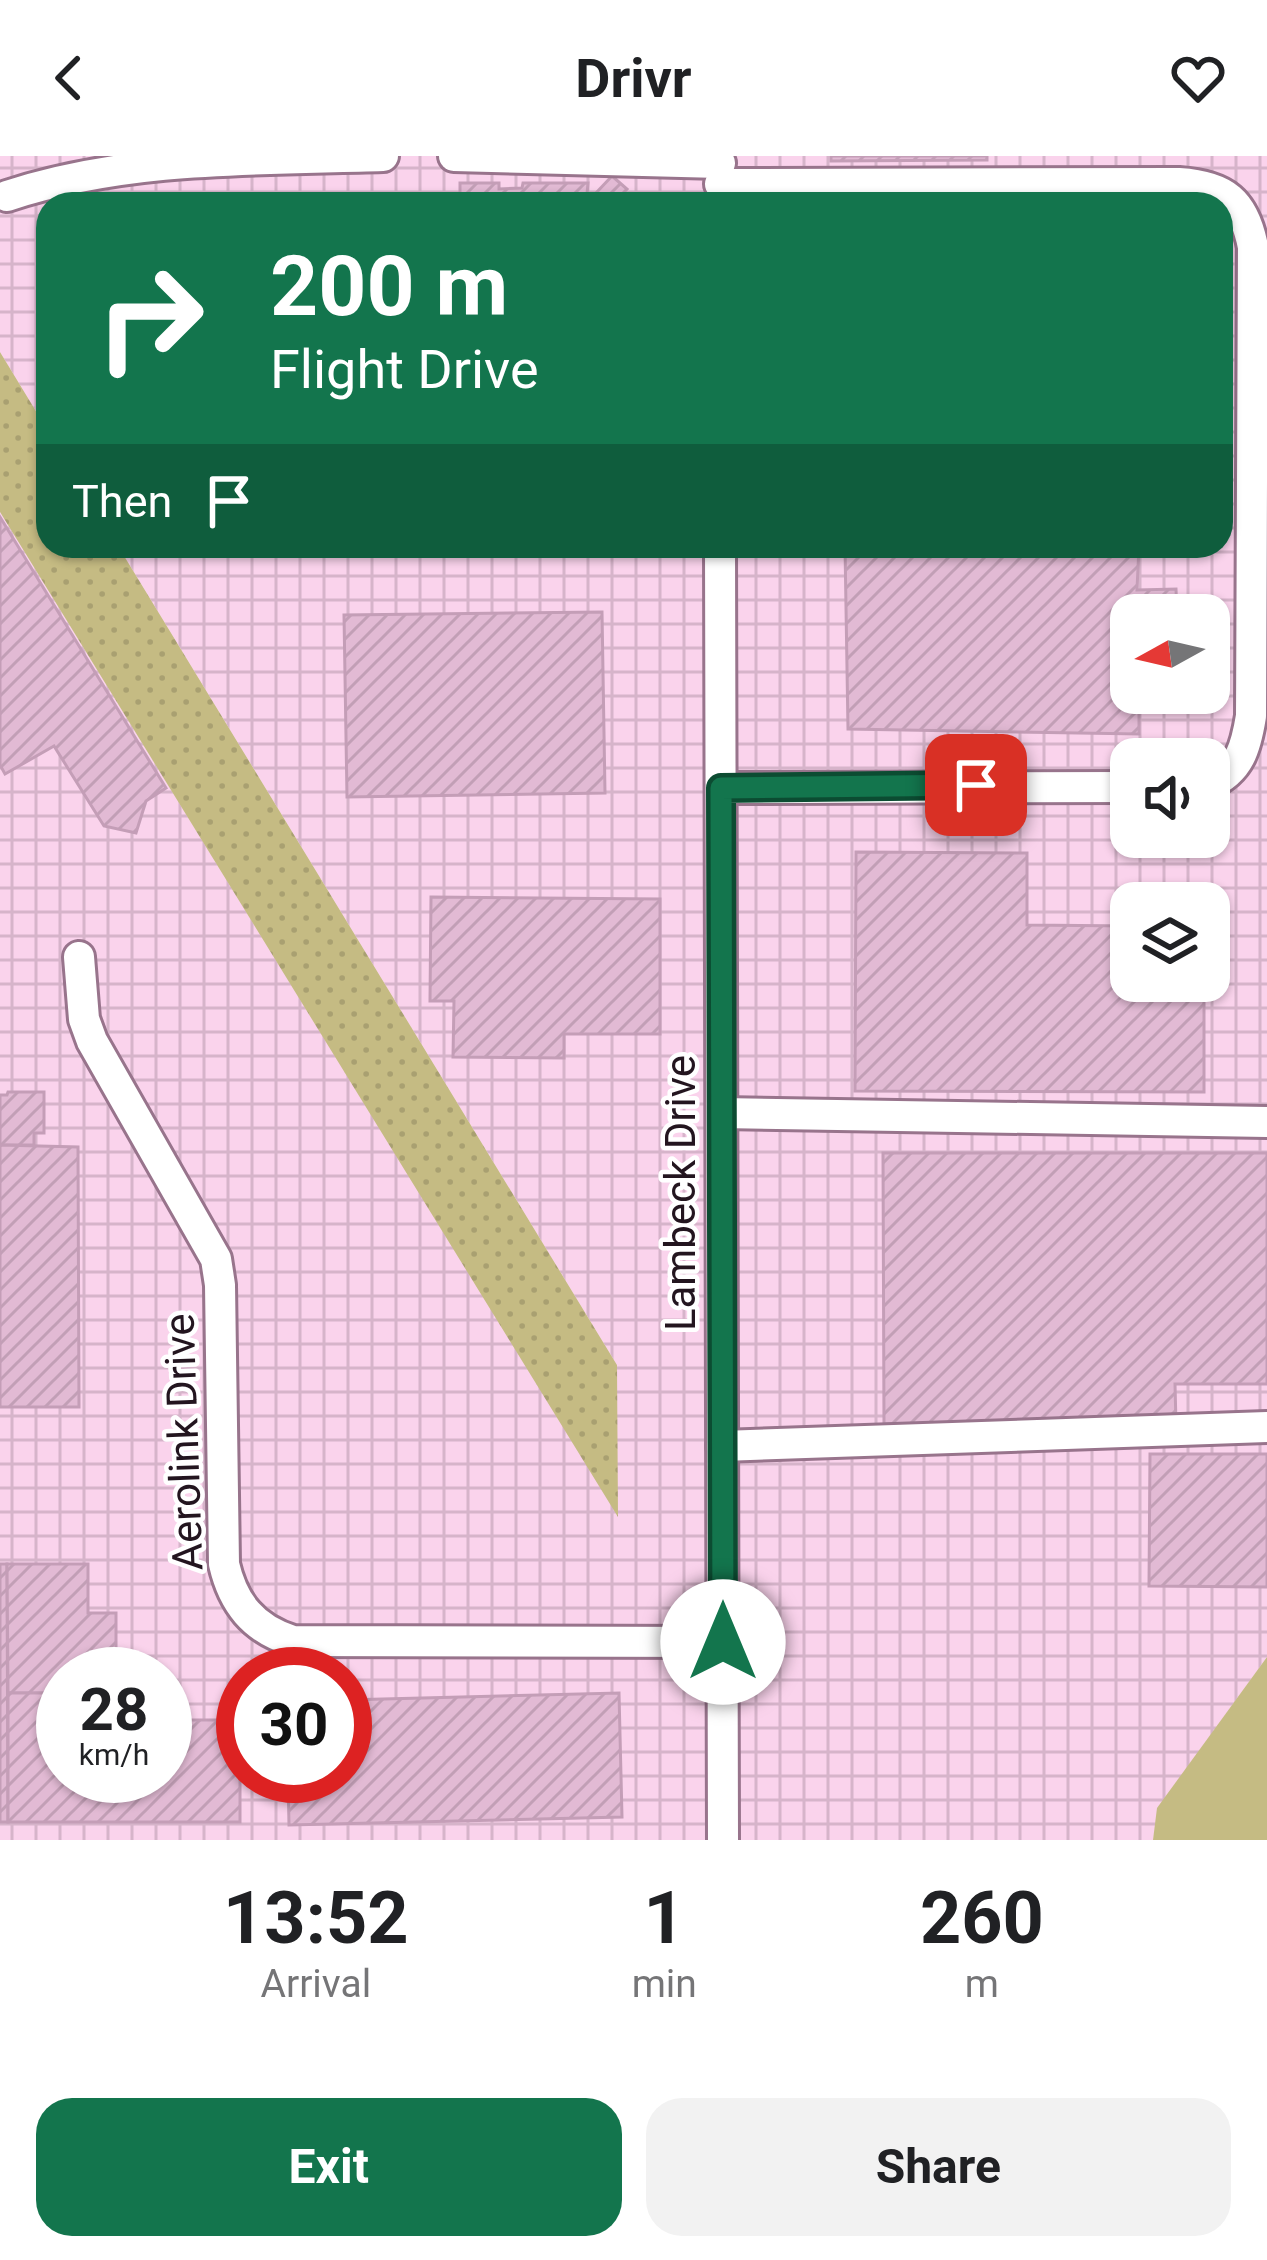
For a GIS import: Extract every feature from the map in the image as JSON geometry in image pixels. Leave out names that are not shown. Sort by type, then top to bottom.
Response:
[{"type":"street","points":[[7,196],[86,172],[183,162],[383,156]]},
{"type":"street","points":[[454,156],[720,177],[1179,183],[1207,185],[1219,192]]},
{"type":"street","points":[[1230,773],[1239,760],[1251,716],[1253,247],[1250,229],[1233,200]]},
{"type":"street","name":"Lambeck Drive","points":[[721,558],[723,1840]]},
{"type":"street","points":[[721,788],[1110,788]]},
{"type":"street","name":"Aerolink Drive","points":[[79,957],[84,1019],[92,1041],[216,1258],[224,1564],[229,1587],[255,1623],[293,1641],[723,1642]]},
{"type":"street","points":[[722,1113],[1267,1122]]},
{"type":"street","points":[[722,1446],[1267,1427]]},
{"type":"shaded area","points":[[0,156],[1267,156],[1267,1657],[1158,1808],[1153,1840],[0,1840],[0,512],[617,1514],[617,1365],[125,558],[1233,558],[1233,192],[36,192],[36,411],[0,352]]},
{"type":"shaded area","points":[[0,352],[36,411],[36,558],[125,558],[617,1365],[618,1517],[0,512]]},
{"type":"shaded area","points":[[1267,1657],[1267,1840],[1153,1840],[1157,1808]]},
{"type":"building","points":[[831,156],[987,156],[987,160],[831,161]]},
{"type":"building","points":[[612,176],[627,189],[624,192],[597,192]]},
{"type":"building","points":[[460,183],[499,183],[499,189],[522,188],[523,183],[588,183],[587,192],[460,192]]},
{"type":"building","points":[[0,517],[166,788],[146,801],[136,833],[104,826],[54,746],[5,774],[0,765]]},
{"type":"building","points":[[845,558],[1138,558],[1137,590],[1176,589],[1176,594],[1110,594],[1110,714],[1139,714],[1139,734],[848,729]]},
{"type":"building","points":[[602,612],[605,793],[347,797],[344,615]]},
{"type":"building","points":[[856,852],[1027,853],[1027,925],[1110,926],[1110,1002],[1204,1002],[1204,1092],[855,1091]]},
{"type":"building","points":[[431,897],[660,899],[660,1034],[564,1034],[564,1058],[453,1057],[454,1001],[430,1001]]},
{"type":"building","points":[[44,1092],[44,1133],[34,1133],[34,1145],[0,1145],[0,1095]]},
{"type":"building","points":[[0,1145],[78,1147],[79,1407],[0,1407]]},
{"type":"building","points":[[883,1153],[1267,1153],[1267,1384],[1175,1384],[1176,1424],[884,1424]]},
{"type":"building","points":[[1150,1454],[1267,1454],[1267,1587],[1149,1586]]},
{"type":"building","points":[[0,1564],[7,1564],[8,1822],[0,1822]]},
{"type":"building","points":[[7,1564],[88,1564],[88,1613],[116,1613],[116,1647],[36,1647],[36,1693],[8,1693]]},
{"type":"building","points":[[8,1693],[36,1693],[36,1803],[192,1803],[192,1720],[216,1720],[216,1803],[240,1803],[240,1822],[8,1822]]},
{"type":"building","points":[[619,1693],[622,1817],[289,1825],[289,1803],[372,1803],[372,1699]]},
{"type":"route","points":[[723,1642],[721,788],[976,785]]}]
